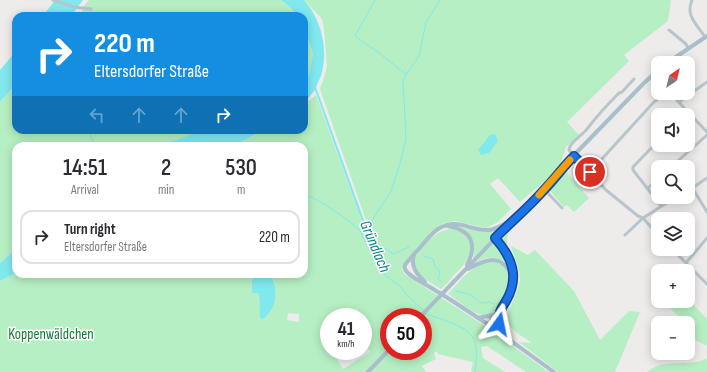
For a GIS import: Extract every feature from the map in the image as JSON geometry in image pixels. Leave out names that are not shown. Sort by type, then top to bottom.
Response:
[{"type":"main road","points":[[677,56],[706,36]]},
{"type":"main road","points":[[429,308],[495,238],[517,218],[574,156],[651,77]]},
{"type":"main road","points":[[508,225],[513,218],[544,189]]},
{"type":"main road","points":[[428,285],[408,274],[405,270],[405,265],[423,243],[435,232],[446,226],[458,223],[489,230],[494,229],[513,218]]},
{"type":"main road","points":[[446,226],[461,229],[469,236],[472,250],[471,257],[464,271]]},
{"type":"main road","points":[[489,325],[510,294],[513,281],[513,268],[509,258],[504,248],[495,238]]},
{"type":"main road","points":[[415,254],[413,267],[428,285],[489,325],[554,372]]},
{"type":"main road","points":[[464,271],[479,263],[487,260],[493,260],[504,264],[509,269],[513,281]]},
{"type":"main road","points":[[478,318],[496,316]]},
{"type":"main road","points":[[496,316],[501,328],[514,343]]},
{"type":"main road","points":[[368,372],[380,359]]},
{"type":"street","points":[[53,0],[74,7],[91,9]]},
{"type":"street","points":[[692,0],[689,7],[690,15],[706,36]]},
{"type":"street","points":[[669,30],[686,44],[688,48]]},
{"type":"street","points":[[634,79],[591,122],[587,129],[571,144],[569,150],[606,190],[638,216],[643,218],[651,227]]},
{"type":"street","points":[[684,108],[679,102],[707,82]]},
{"type":"street","points":[[590,172],[658,100]]},
{"type":"street","points":[[679,160],[707,134],[695,120]]},
{"type":"street","points":[[651,148],[633,167],[633,170],[662,206]]},
{"type":"street","points":[[695,187],[707,178]]},
{"type":"street","points":[[648,188],[651,185]]},
{"type":"street","points":[[544,189],[562,208]]},
{"type":"street","points":[[695,191],[707,212]]},
{"type":"street","points":[[625,235],[643,218],[665,204]]},
{"type":"street","points":[[686,263],[707,238]]},
{"type":"street","points":[[679,256],[707,284]]},
{"type":"green space","points":[[89,0],[281,0],[294,12],[82,12],[83,7]]},
{"type":"green space","name":"Koppenwäldchen","points":[[304,0],[671,0],[668,21],[624,55],[629,61],[567,122],[579,135],[566,147],[560,165],[589,198],[574,212],[567,205],[564,207],[543,183],[520,202],[498,178],[490,184],[511,209],[498,222],[486,228],[455,221],[444,223],[430,233],[408,259],[402,269],[404,274],[479,322],[549,372],[526,372],[487,346],[481,347],[483,358],[505,372],[471,372],[473,362],[438,354],[436,351],[434,353],[436,359],[422,366],[426,372],[0,372],[0,281],[12,275],[12,278],[253,278],[252,293],[258,293],[261,306],[260,316],[275,287],[273,278],[308,278],[308,142],[239,142],[256,134],[308,134],[308,102],[316,95],[368,238],[384,273],[320,89],[327,65],[322,19]],"holes":[[[288,313],[299,314],[299,322],[287,320]]]},
{"type":"green space","points":[[308,39],[313,54],[308,76]]},
{"type":"green space","points":[[12,88],[12,134],[192,134],[170,142],[12,142],[12,252],[0,263],[0,102]]},
{"type":"green space","points":[[506,224],[473,259],[474,248],[469,234],[455,226],[480,231]]},
{"type":"green space","points":[[511,226],[507,237],[507,250],[500,242],[499,238]]},
{"type":"green space","points":[[449,229],[461,232],[471,247],[468,258],[462,267],[441,289],[432,284],[418,272],[414,262],[418,252],[429,240],[439,232]]},
{"type":"green space","points":[[495,241],[506,254],[511,267],[493,258],[485,259],[474,264]]},
{"type":"green space","points":[[511,246],[528,255],[535,250],[574,291],[600,340],[629,311],[640,312],[615,372],[558,372],[519,342],[532,343],[516,332],[510,326],[507,319],[518,290],[520,279],[518,267]]},
{"type":"green space","points":[[493,261],[501,264],[507,270],[511,278],[511,282],[510,287],[493,313],[484,315],[475,312],[448,294],[473,269],[479,265]]},
{"type":"green space","points":[[695,306],[707,319],[707,346],[695,340],[695,316],[678,316],[670,308],[695,308]]},
{"type":"green space","points":[[707,358],[707,372],[647,372],[655,367],[670,363],[693,363]]},
{"type":"water","points":[[55,0],[83,0],[74,12],[46,12]]},
{"type":"water","points":[[281,0],[304,0],[315,16],[319,25],[322,34],[324,63],[316,87],[370,237],[368,238],[315,90],[308,98],[308,76],[313,54],[308,39],[308,12],[294,12]]},
{"type":"water","points":[[12,56],[12,88],[0,102],[0,70]]},
{"type":"water","points":[[192,134],[256,134],[240,142],[170,142]]},
{"type":"water","points":[[495,134],[498,141],[489,153],[481,155],[478,150],[490,135]]},
{"type":"water","points":[[12,252],[12,275],[0,281],[0,263]]},
{"type":"water","points":[[253,278],[273,278],[275,287],[274,305],[263,319],[260,318],[258,293],[252,293]]},
{"type":"waterway","points":[[375,0],[355,36],[406,74]]},
{"type":"waterway","points":[[371,239],[373,219],[391,191],[406,139],[403,80],[419,56],[426,22],[440,0]]},
{"type":"waterway","points":[[91,134],[93,142]]},
{"type":"waterway","points":[[308,196],[341,215],[360,231],[366,242],[371,243]]},
{"type":"waterway","name":"Gründlach","points":[[369,237],[385,275],[401,287],[405,293],[421,308]]},
{"type":"waterway","points":[[372,245],[383,247],[393,254],[409,247]]},
{"type":"waterway","points":[[423,256],[433,259],[435,266],[440,272],[438,279],[442,282]]},
{"type":"waterway","points":[[455,291],[471,295],[480,303],[489,302],[494,304]]},
{"type":"waterway","name":"Gründlach","points":[[432,316],[461,327],[472,336],[475,342],[476,350],[475,372]]},
{"type":"slow traffic","points":[[539,195],[570,160]]},
{"type":"route","points":[[499,324],[498,317],[501,308],[510,294],[514,274],[507,252],[495,238],[545,190],[574,156],[590,172]]}]
